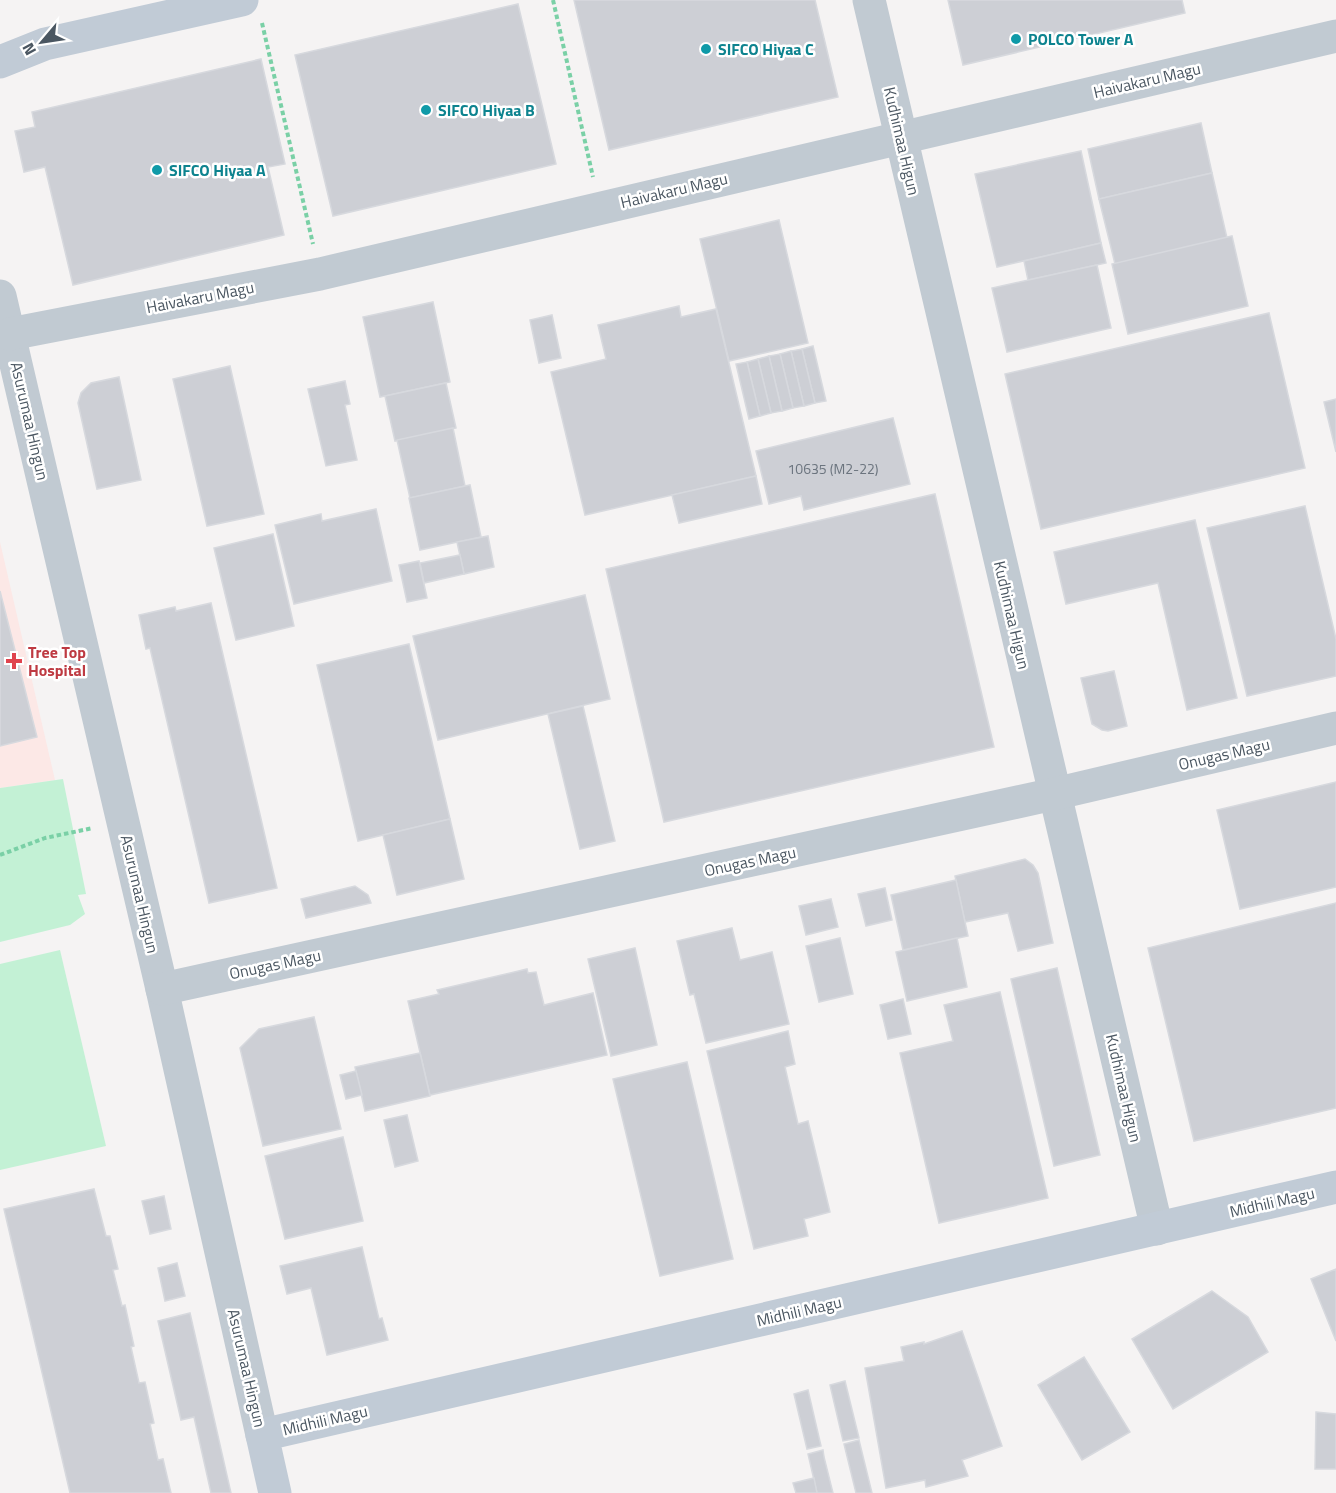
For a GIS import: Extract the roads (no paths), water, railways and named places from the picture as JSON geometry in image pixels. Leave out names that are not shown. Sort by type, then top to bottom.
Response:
[{"type":"street","name":"Kudhimaa Higun","points":[[869,0],[1157,1229]]},
{"type":"street","points":[[0,45],[45,44],[251,6]]},
{"type":"street","name":"Haivakaru Magu","points":[[10,334],[320,274],[1336,36]]},
{"type":"street","points":[[0,62],[45,44]]},
{"type":"street","name":"Asurumaa Hingun","points":[[0,296],[162,989],[275,1493]]},
{"type":"street","name":"Onugas Magu","points":[[162,989],[1054,794],[1336,728]]},
{"type":"street","name":"Midhili Magu","points":[[262,1435],[1336,1187]]},
{"type":"place","name":"POLCO Tower A","points":[[1016,39]]},
{"type":"place","name":"SIFCO Hiyaa C","points":[[706,49]]},
{"type":"place","name":"SIFCO Hiyaa B","points":[[426,110]]},
{"type":"place","name":"SIFCO Hiyaa A","points":[[157,170]]},
{"type":"place","name":"Tree Top Hospital","points":[[14,661]]}]
